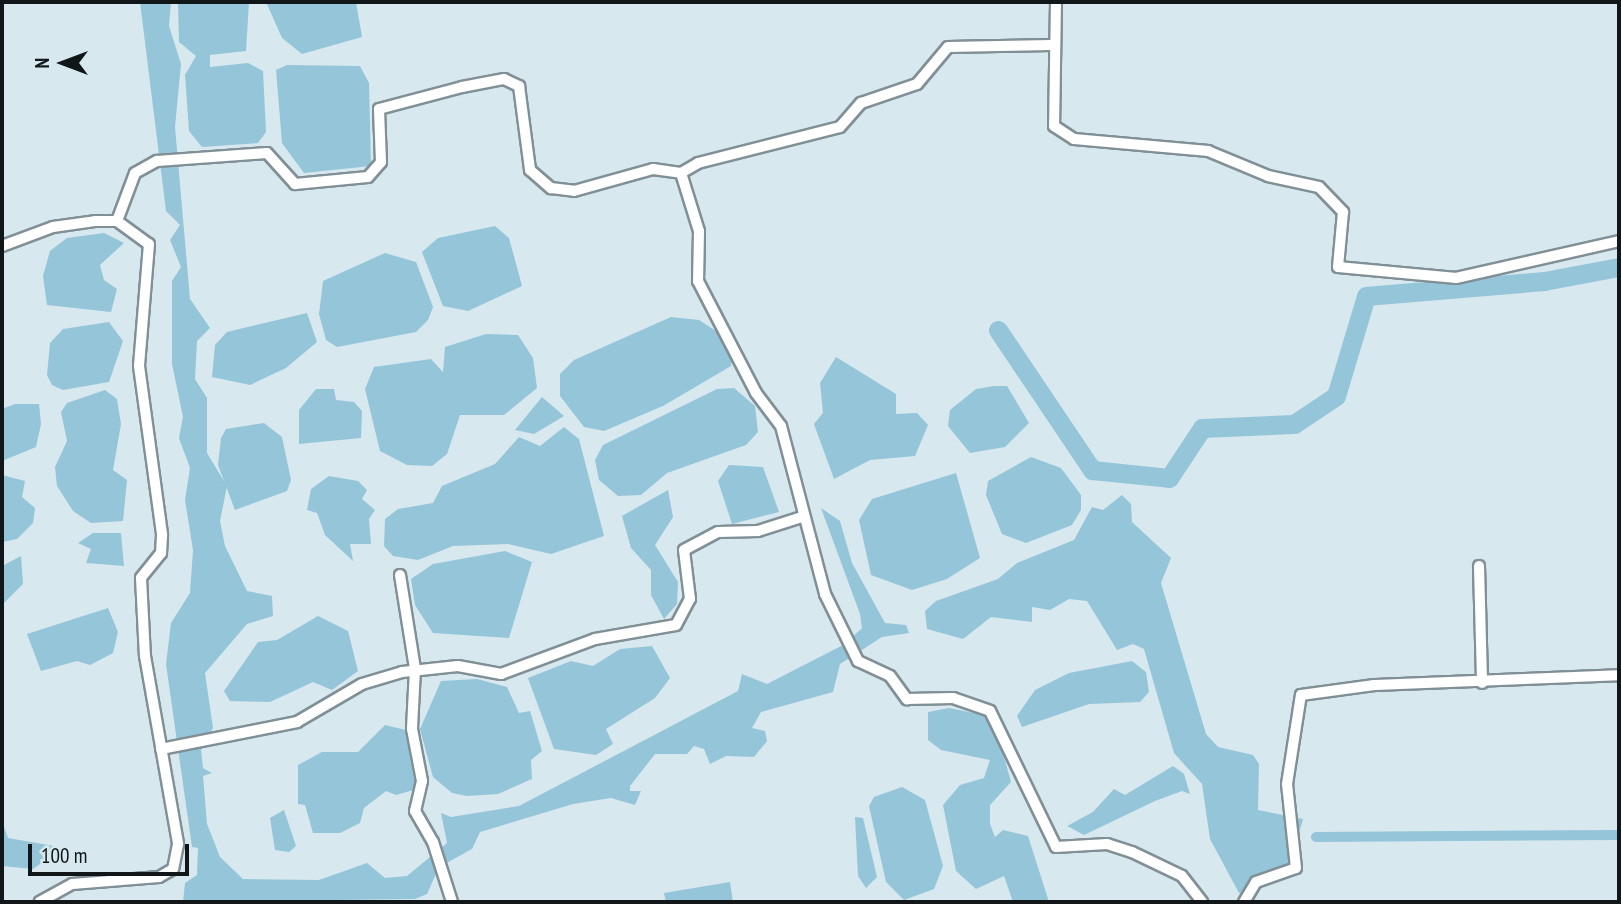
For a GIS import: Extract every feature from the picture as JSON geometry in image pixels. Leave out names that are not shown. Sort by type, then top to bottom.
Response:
[{"type":"street","points":[[1056,2],[1051,45],[1051,112],[1063,134],[1208,151],[1268,176],[1319,187],[1343,212],[1338,267],[1456,278],[1619,242]]},
{"type":"street","points":[[117,221],[135,173],[157,160],[267,153],[295,184],[368,177],[381,162],[379,109],[504,79],[521,95],[530,170],[551,188],[574,191],[653,169],[681,173],[698,163],[840,127],[862,103],[917,84],[948,47],[1051,45]]},
{"type":"street","points":[[681,173],[699,231],[698,281],[756,393],[781,426],[802,517],[836,626],[864,667],[890,676],[907,699],[953,698],[990,711],[1056,847],[1107,844],[1132,852],[1182,876],[1202,902]]},
{"type":"street","points":[[2,246],[53,227],[117,221],[149,244],[139,366],[162,535],[161,553],[141,578],[145,656],[178,844],[173,869],[159,877],[72,884],[40,902]]},
{"type":"street","points":[[161,749],[297,723],[362,684],[415,669],[458,666],[500,674],[595,639],[676,625],[690,599],[684,550],[718,532],[758,531],[802,517]]},
{"type":"street","points":[[1479,566],[1482,683]]},
{"type":"street","points":[[400,575],[415,669],[412,729],[422,781],[415,811],[433,842],[452,902]]},
{"type":"street","points":[[1244,902],[1256,882],[1296,868],[1287,784],[1301,695],[1374,685],[1482,683],[1619,675]]},
{"type":"water","points":[[140,2],[171,2],[169,26],[181,64],[175,127],[190,299],[210,328],[197,341],[195,379],[207,398],[207,453],[227,486],[220,521],[225,546],[247,591],[272,596],[273,616],[247,624],[205,673],[213,728],[201,750],[203,768],[212,773],[203,776],[207,824],[220,857],[243,879],[319,880],[367,863],[385,878],[407,876],[447,843],[441,813],[451,817],[519,806],[738,691],[742,674],[767,684],[845,644],[862,628],[860,614],[821,508],[840,521],[852,563],[885,623],[906,625],[909,633],[882,637],[840,664],[833,692],[761,712],[752,728],[765,731],[767,741],[754,757],[726,756],[710,764],[704,749],[694,746],[687,754],[655,754],[630,786],[630,791],[641,791],[635,805],[611,798],[573,804],[480,832],[472,849],[439,867],[427,894],[415,899],[183,902],[185,883],[197,875],[198,848],[192,847],[166,664],[171,623],[190,593],[193,550],[185,500],[190,468],[179,438],[183,417],[172,364],[172,281],[181,267],[170,240],[180,225],[166,211]]},
{"type":"water","points":[[178,2],[249,2],[246,51],[210,55],[210,67],[248,63],[263,71],[266,132],[258,143],[202,147],[189,131],[185,75],[196,56],[179,42]]},
{"type":"water","points":[[266,2],[356,2],[362,37],[302,54],[282,38]]},
{"type":"water","points":[[287,65],[360,66],[369,83],[371,166],[304,173],[282,143],[276,70]]},
{"type":"water","points":[[495,226],[509,238],[522,286],[468,311],[443,306],[422,252],[438,238]]},
{"type":"water","points":[[104,233],[124,243],[100,265],[104,280],[117,289],[111,312],[47,305],[43,276],[50,251],[67,238]]},
{"type":"water","points":[[385,253],[416,262],[433,307],[428,320],[416,332],[337,347],[326,340],[319,314],[323,281]]},
{"type":"water","points":[[307,313],[317,342],[286,368],[250,385],[212,377],[215,345],[227,332]]},
{"type":"water","points":[[671,317],[699,320],[719,333],[733,352],[731,366],[663,406],[604,431],[584,427],[560,396],[560,374],[574,360]]},
{"type":"water","points":[[109,322],[123,341],[109,382],[63,390],[52,385],[47,375],[50,343],[63,329]]},
{"type":"water","points":[[486,334],[518,335],[533,358],[537,388],[504,415],[460,415],[447,454],[432,466],[407,465],[380,451],[365,389],[374,367],[431,359],[443,372],[445,347]]},
{"type":"water","points":[[836,357],[896,394],[896,414],[917,413],[928,425],[915,456],[870,460],[834,479],[814,424],[823,413],[820,383]]},
{"type":"water","points":[[1007,386],[1029,423],[1005,447],[970,453],[948,426],[950,410],[976,389]]},
{"type":"water","points":[[734,388],[755,406],[758,432],[746,445],[667,473],[641,495],[618,496],[599,480],[595,460],[603,445],[717,389]]},
{"type":"water","points":[[316,389],[334,389],[336,400],[354,402],[362,411],[361,438],[299,444],[299,410]]},
{"type":"water","points":[[105,390],[117,399],[121,424],[113,470],[127,480],[123,521],[91,523],[73,511],[57,486],[55,467],[67,441],[61,412],[67,403]]},
{"type":"water","points":[[542,397],[564,416],[534,434],[515,430]]},
{"type":"water","points":[[15,404],[39,404],[41,424],[36,447],[2,461],[2,409]]},
{"type":"water","points":[[264,423],[282,437],[291,480],[287,491],[235,510],[218,465],[221,438],[226,429]]},
{"type":"water","points":[[564,427],[579,439],[604,536],[551,554],[508,544],[453,546],[418,560],[393,556],[384,546],[385,519],[398,509],[433,503],[442,486],[495,464],[519,437],[540,446]]},
{"type":"water","points":[[1031,457],[1061,468],[1081,495],[1081,510],[1072,525],[1026,543],[1002,534],[986,495],[988,481]]},
{"type":"water","points":[[729,465],[763,467],[779,512],[732,524],[718,481]]},
{"type":"water","points":[[956,473],[980,558],[947,579],[912,590],[871,575],[859,520],[872,499]]},
{"type":"water","points":[[2,475],[25,481],[22,497],[35,508],[33,523],[17,539],[2,542]]},
{"type":"water","points":[[329,476],[358,481],[367,490],[362,499],[375,510],[369,519],[371,544],[350,544],[353,561],[325,535],[317,513],[307,510],[311,489]]},
{"type":"water","points":[[668,490],[673,517],[655,545],[678,582],[677,604],[664,619],[651,595],[651,570],[631,548],[622,516]]},
{"type":"water","points":[[1122,495],[1131,504],[1132,522],[1171,558],[1161,583],[1206,734],[1218,747],[1253,755],[1259,764],[1258,810],[1303,819],[1290,864],[1253,880],[1252,891],[1239,893],[1210,839],[1202,784],[1174,753],[1144,649],[1133,644],[1117,650],[1087,601],[1069,599],[1050,610],[1032,607],[1032,622],[991,617],[963,639],[927,629],[925,611],[936,601],[998,579],[1017,563],[1074,540],[1092,507],[1103,510]]},
{"type":"water","points":[[93,533],[121,533],[124,566],[86,563],[91,549],[78,543]]},
{"type":"water","points":[[505,551],[532,562],[509,638],[433,633],[415,605],[411,579],[433,564]]},
{"type":"water","points":[[21,556],[23,584],[2,605],[2,566]]},
{"type":"water","points":[[108,608],[118,632],[113,653],[90,665],[77,661],[41,671],[27,634]]},
{"type":"water","points":[[318,616],[348,631],[358,671],[332,690],[313,682],[270,702],[230,701],[224,691],[258,642],[277,640]]},
{"type":"water","points":[[652,646],[670,678],[655,698],[606,729],[613,744],[596,755],[554,749],[528,678],[571,661],[593,666],[620,649]]},
{"type":"water","points":[[1132,661],[1146,672],[1149,692],[1140,702],[1089,704],[1022,727],[1017,716],[1035,690],[1069,673]]},
{"type":"water","points":[[477,679],[507,687],[519,713],[530,711],[542,751],[531,760],[532,779],[498,794],[467,796],[452,793],[433,777],[420,729],[441,681]]},
{"type":"water","points":[[949,708],[993,717],[1011,782],[990,805],[990,824],[995,837],[1003,830],[1028,836],[1049,902],[1013,902],[1004,876],[976,889],[956,871],[943,805],[960,785],[984,778],[990,760],[941,750],[928,740],[928,712]]},
{"type":"water","points":[[385,725],[406,730],[417,789],[396,795],[386,791],[364,808],[360,823],[340,833],[313,833],[305,805],[298,804],[298,765],[322,752],[358,752]]},
{"type":"water","points":[[1173,766],[1184,774],[1190,794],[1182,791],[1155,801],[1084,835],[1067,826],[1093,812],[1114,789],[1125,795]]},
{"type":"water","points":[[902,787],[925,800],[943,866],[934,889],[904,900],[886,882],[869,806],[874,797]]},
{"type":"water","points":[[284,810],[296,846],[289,852],[275,850],[270,818]]},
{"type":"water","points":[[855,817],[863,818],[877,877],[866,888],[858,876]]},
{"type":"water","points":[[2,821],[8,838],[54,846],[48,858],[33,869],[2,866]]},
{"type":"water","points":[[730,882],[733,902],[666,902],[664,893]]},
{"type":"waterway","points":[[998,330],[1092,470],[1169,478],[1202,428],[1294,424],[1336,396],[1366,296],[1544,281],[1619,267]]},
{"type":"waterway","points":[[1316,837],[1619,835]]}]
